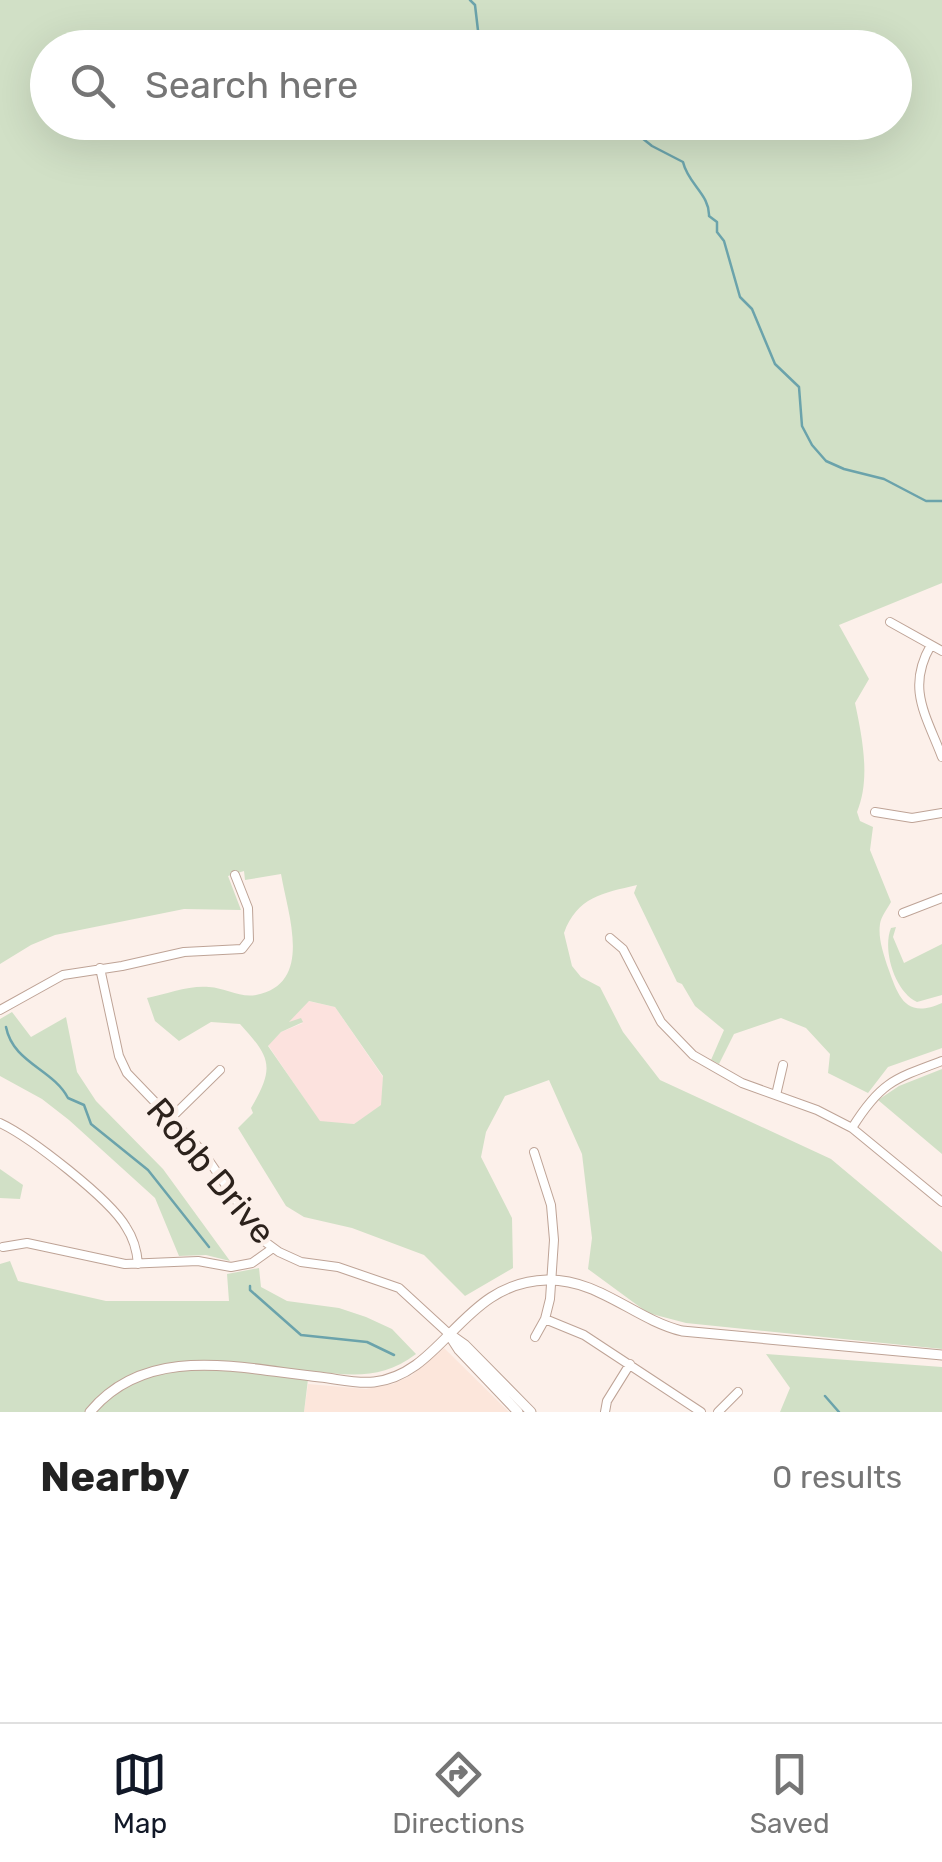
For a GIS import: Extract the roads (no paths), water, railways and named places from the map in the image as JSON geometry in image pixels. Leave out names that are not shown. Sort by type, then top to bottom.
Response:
[{"type":"street","points":[[890,622],[942,651]]},
{"type":"street","points":[[931,645],[919,671],[918,693],[942,757]]},
{"type":"street","points":[[875,812],[912,818],[942,813]]},
{"type":"street","points":[[0,1010],[56,977],[177,953],[246,946],[248,908],[234,875]]},
{"type":"street","points":[[903,913],[942,898]]},
{"type":"street","points":[[610,938],[623,948],[654,1012],[686,1050],[720,1072],[852,1128],[942,1202]]},
{"type":"street","name":"Robb Drive","points":[[100,968],[122,1062],[131,1077],[204,1152],[254,1228],[273,1248],[301,1262],[338,1267],[399,1288],[466,1345],[531,1412]]},
{"type":"street","points":[[852,1128],[883,1087],[942,1061]]},
{"type":"street","points":[[776,1095],[783,1065]]},
{"type":"street","points":[[171,1118],[220,1070]]},
{"type":"street","points":[[0,1124],[34,1143],[118,1216],[135,1246],[138,1264]]},
{"type":"street","points":[[534,1152],[553,1212],[550,1299],[545,1319],[534,1337]]},
{"type":"street","points":[[4,1246],[27,1242],[117,1263],[198,1261],[241,1266],[258,1260],[273,1248]]},
{"type":"street","points":[[90,1412],[126,1382],[149,1371],[176,1365],[377,1381],[410,1368],[494,1295],[520,1284],[550,1280],[591,1287],[654,1322],[682,1331],[942,1354]]},
{"type":"street","points":[[545,1319],[584,1335],[701,1412]]},
{"type":"street","name":"Robb Drive","points":[[448,1333],[459,1350],[518,1412]]},
{"type":"street","points":[[605,1412],[607,1401],[630,1364]]},
{"type":"street","points":[[718,1412],[738,1392]]},
{"type":"waterway","points":[[470,0],[475,5],[478,30]]},
{"type":"waterway","points":[[644,140],[683,162],[706,202],[709,216],[717,222],[740,297],[752,309],[775,364],[799,387],[802,426],[812,445],[826,461],[844,469],[884,479],[926,501],[942,501]]},
{"type":"waterway","points":[[6,1027],[25,1058],[68,1098],[84,1105],[91,1124],[148,1170],[209,1247]]},
{"type":"waterway","points":[[250,1286],[301,1335],[367,1342],[394,1355]]},
{"type":"waterway","points":[[825,1396],[839,1412]]}]
